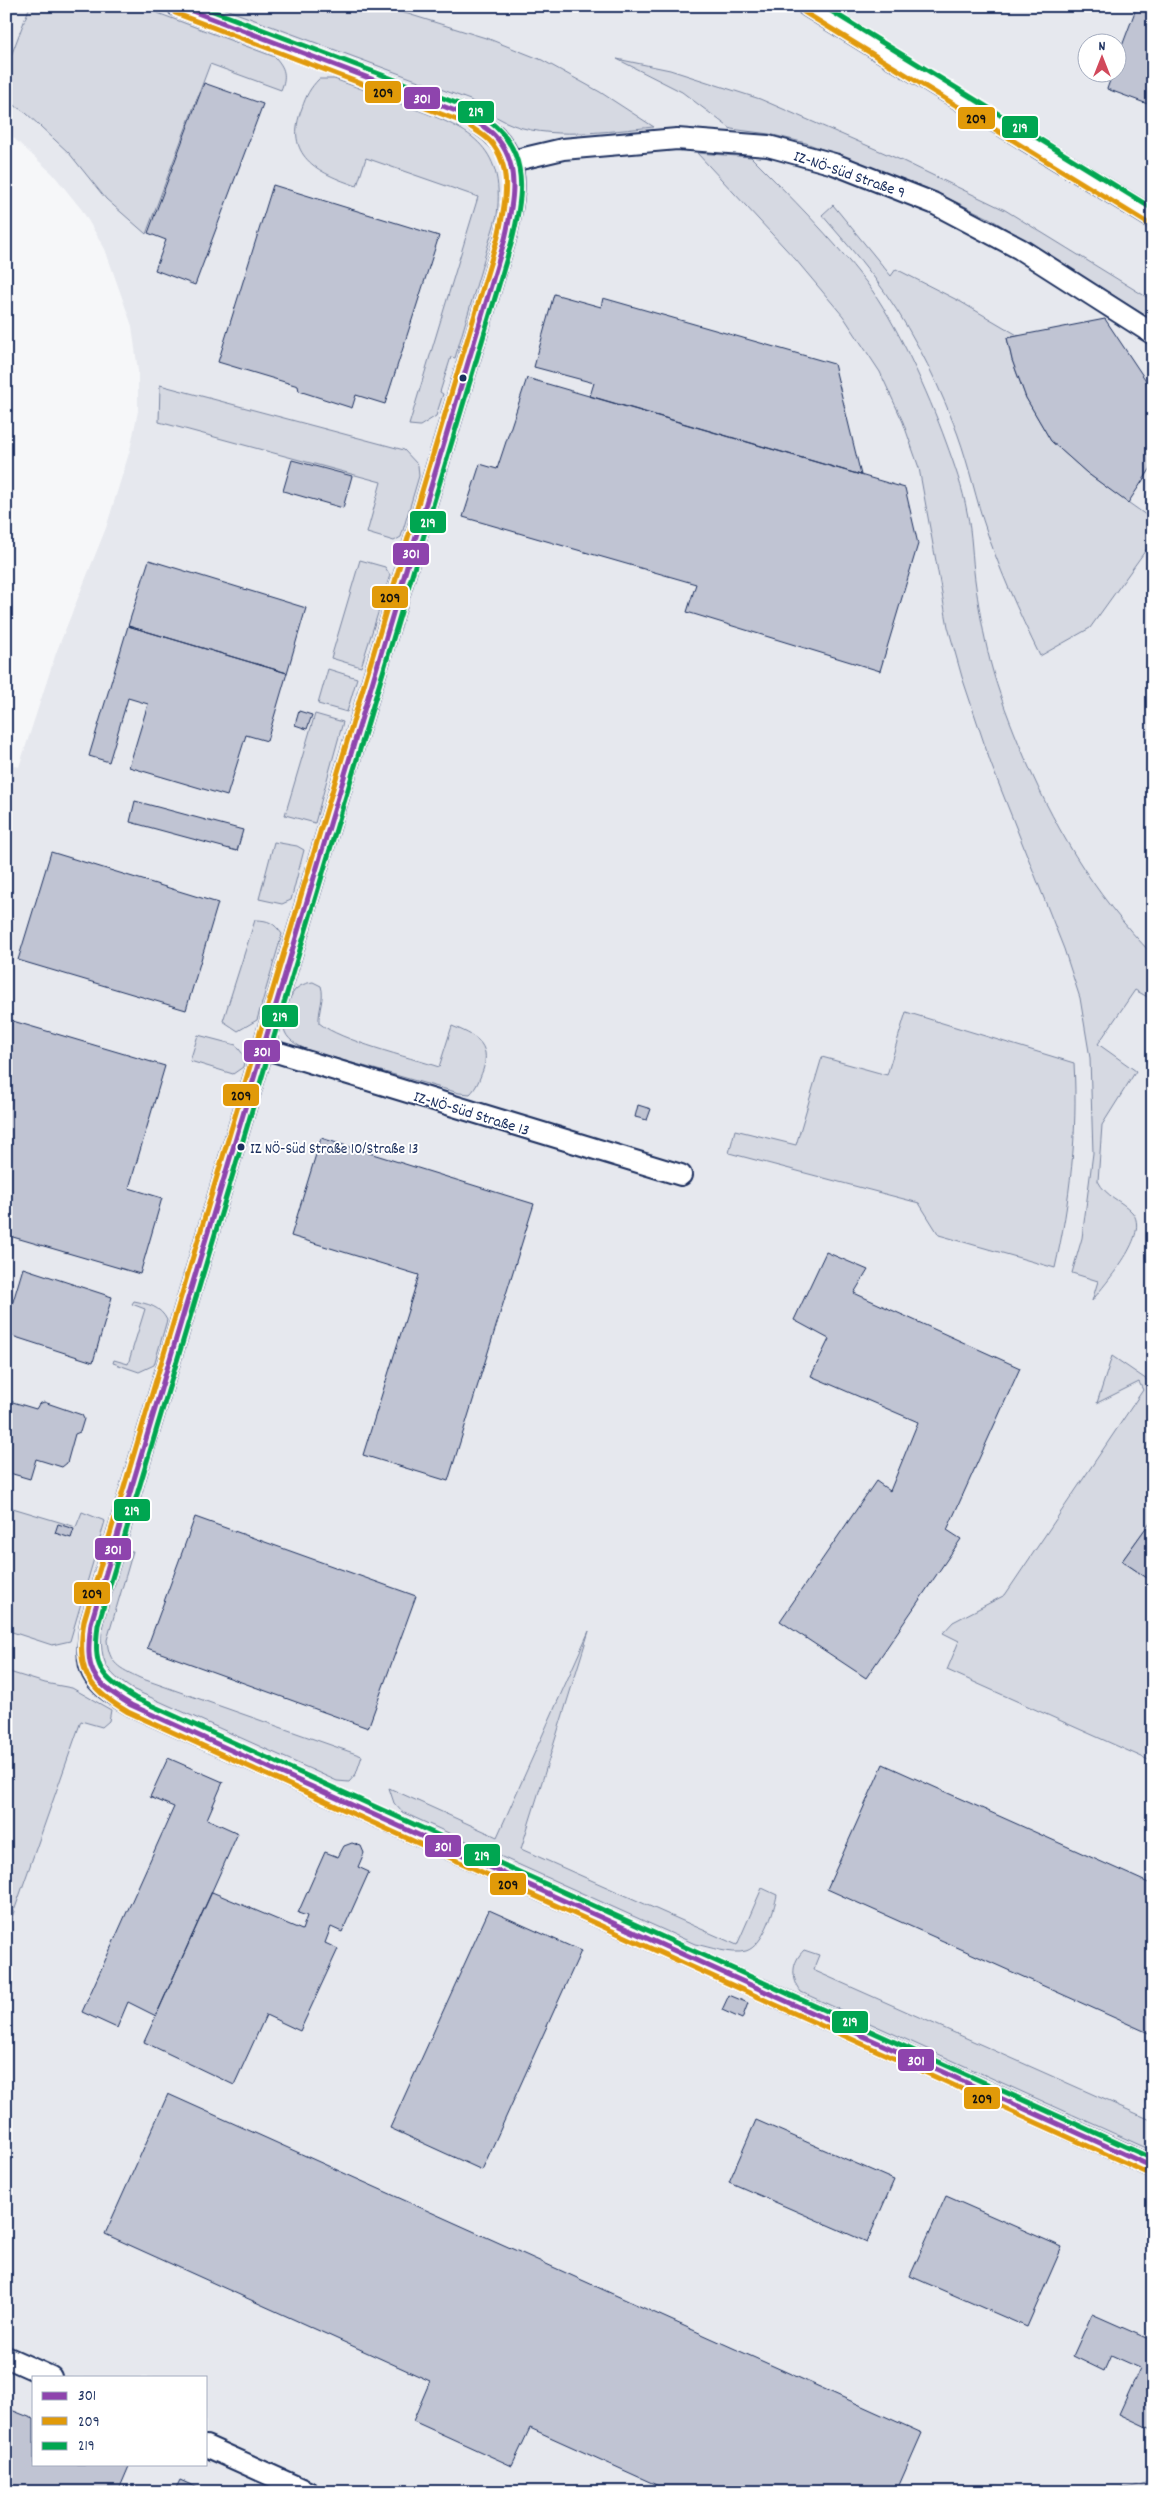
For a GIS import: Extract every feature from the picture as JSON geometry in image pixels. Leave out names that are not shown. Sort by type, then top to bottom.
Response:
[{"type":"street","points":[[178,6],[469,116],[496,137],[512,162],[514,202],[506,239],[91,1623],[87,1650],[90,1671],[103,1688],[131,1705],[1153,2167]]},
{"type":"street","points":[[808,6],[1153,218]]},
{"type":"street","name":"IZ-NÖ-Süd Straße 9","points":[[512,162],[563,149],[677,139],[768,146],[834,164],[933,203],[1020,249],[1153,334]]},
{"type":"street","name":"IZ-NÖ-Süd Straße 13","points":[[263,1048],[681,1175]]},
{"type":"street","points":[[6,2357],[49,2376]]},
{"type":"street","points":[[208,2447],[308,2492]]},
{"type":"shaded area","points":[[6,6],[1153,6],[1153,2492],[6,2492],[6,763],[19,767],[56,653],[106,528],[130,450],[138,411],[138,371],[132,326],[105,249],[82,210],[53,174],[6,131]]},
{"type":"shaded area","points":[[30,6],[139,6],[275,57],[284,72],[283,85],[281,90],[210,64],[146,234],[106,199],[69,153],[26,113],[6,100],[6,69]]},
{"type":"shaded area","points":[[217,6],[375,6],[408,14],[489,39],[542,60],[600,92],[654,127],[579,133],[559,133],[522,128],[501,120],[470,100]]},
{"type":"shaded area","points":[[617,59],[670,70],[760,99],[903,161],[1005,210],[1153,301],[1153,320],[989,218],[931,190],[806,143],[769,134],[731,129],[682,92]]},
{"type":"shaded area","points":[[319,79],[334,79],[448,123],[478,142],[488,155],[495,171],[498,191],[497,215],[455,358],[451,357],[440,392],[443,394],[436,416],[420,426],[409,425],[478,197],[366,158],[357,186],[342,181],[317,168],[307,160],[301,150],[297,138],[297,124],[307,96]]},
{"type":"shaded area","points":[[697,153],[751,157],[839,249],[866,282],[889,317],[931,403],[958,477],[969,520],[976,589],[987,648],[1001,696],[1031,773],[1075,856],[1111,907],[1153,955],[1153,1000],[1135,990],[1098,1044],[1136,1071],[1102,1125],[1098,1181],[1109,1195],[1132,1212],[1136,1221],[1136,1233],[1124,1258],[1092,1301],[1098,1281],[1072,1273],[1082,1238],[1093,1153],[1090,1058],[1080,998],[1064,949],[991,764],[962,677],[948,627],[919,468],[903,422],[880,372],[843,316],[796,260]]},
{"type":"shaded area","points":[[833,205],[891,276],[896,269],[961,302],[1019,336],[1007,338],[1012,360],[1026,398],[1051,441],[1087,473],[1153,520],[1153,540],[1090,628],[1040,656],[1016,606],[995,555],[962,446],[937,384],[897,310],[861,260],[822,215]]},
{"type":"shaded area","points":[[160,385],[404,450],[418,465],[419,476],[401,537],[394,541],[367,533],[381,482],[159,422]]},
{"type":"shaded area","points":[[360,560],[385,567],[390,575],[361,667],[331,658]]},
{"type":"shaded area","points":[[328,669],[357,678],[347,712],[318,704]]},
{"type":"shaded area","points":[[315,714],[343,722],[315,823],[285,815]]},
{"type":"shaded area","points":[[274,842],[297,846],[304,850],[291,900],[282,904],[259,899]]},
{"type":"shaded area","points":[[255,920],[271,923],[282,934],[257,1020],[238,1031],[223,1021]]},
{"type":"shaded area","points":[[313,982],[321,986],[322,991],[319,1023],[329,1030],[376,1048],[439,1067],[452,1026],[474,1037],[479,1041],[485,1053],[483,1070],[478,1083],[470,1094],[459,1093],[310,1051],[296,1044],[289,1039],[285,1032],[286,1010],[295,990],[303,984]]},
{"type":"shaded area","points":[[906,1012],[1074,1063],[1075,1115],[1072,1167],[1065,1218],[1055,1268],[939,1235],[919,1203],[729,1153],[735,1130],[796,1145],[822,1057],[887,1075]]},
{"type":"shaded area","points":[[198,1035],[236,1045],[245,1057],[243,1067],[233,1074],[190,1061]]},
{"type":"shaded area","points":[[134,1301],[157,1309],[167,1320],[154,1365],[139,1372],[113,1363],[114,1360],[128,1364],[145,1309],[132,1304]]},
{"type":"shaded area","points":[[1112,1356],[1150,1382],[1153,1378],[1153,1518],[1122,1561],[1153,1582],[1153,1762],[947,1670],[959,1641],[943,1633],[953,1622],[1005,1595],[1143,1390],[1139,1382],[1097,1403]]},
{"type":"shaded area","points":[[6,1506],[76,1527],[82,1512],[105,1521],[70,1641],[52,1645],[6,1630]]},
{"type":"shaded area","points":[[128,1551],[133,1551],[107,1640],[110,1655],[116,1664],[140,1678],[362,1756],[356,1774],[349,1782],[337,1781],[132,1689],[113,1674],[105,1662],[101,1637],[106,1609],[122,1555]]},
{"type":"shaded area","points":[[589,1631],[521,1849],[737,1945],[762,1888],[777,1895],[767,1927],[752,1948],[740,1952],[695,1944],[402,1812],[394,1803],[389,1788],[497,1837]]},
{"type":"shaded area","points":[[6,1671],[45,1683],[72,1688],[111,1710],[109,1721],[102,1727],[81,1721],[6,1934]]},
{"type":"shaded area","points":[[804,1950],[819,1955],[813,1970],[1153,2121],[1153,2151],[801,1992],[795,1981],[794,1971],[797,1960]]},
{"type":"shaded area","points":[[1153,2479],[1153,2492],[1102,2492],[1095,2488],[1132,2487]]},
{"type":"building","points":[[1137,6],[1153,6],[1153,106],[1107,89],[1109,82],[1126,82],[1126,35]]},
{"type":"building","points":[[204,83],[263,104],[195,285],[155,270],[166,240],[148,233]]},
{"type":"building","points":[[273,185],[439,236],[385,404],[356,395],[352,408],[299,391],[298,386],[218,362]]},
{"type":"building","points":[[554,294],[601,307],[603,298],[834,364],[861,475],[590,396],[594,383],[534,367]]},
{"type":"building","points":[[1105,319],[1153,391],[1153,465],[1128,503],[1087,473],[1051,441],[1026,398],[1012,360],[1007,338]]},
{"type":"building","points":[[527,378],[905,488],[918,544],[880,671],[687,612],[696,584],[463,517],[480,464],[497,469]]},
{"type":"building","points":[[292,460],[352,476],[343,508],[283,491]]},
{"type":"building","points":[[149,560],[306,608],[287,673],[128,626]]},
{"type":"building","points":[[128,626],[287,673],[267,741],[246,735],[227,796],[129,767],[148,704],[128,698],[109,762],[89,756]]},
{"type":"building","points":[[299,711],[312,715],[307,729],[295,725]]},
{"type":"building","points":[[135,801],[243,830],[237,851],[130,822]]},
{"type":"building","points":[[51,852],[218,903],[186,1010],[18,960]]},
{"type":"building","points":[[6,1019],[165,1066],[129,1188],[162,1198],[140,1274],[6,1235]]},
{"type":"building","points":[[638,1105],[651,1109],[647,1120],[635,1117]]},
{"type":"building","points":[[321,1138],[534,1204],[448,1481],[363,1455],[419,1275],[291,1236]]},
{"type":"building","points":[[826,1252],[868,1270],[854,1293],[1020,1368],[947,1530],[961,1539],[866,1678],[780,1621],[876,1481],[890,1491],[918,1422],[811,1376],[829,1339],[794,1320]]},
{"type":"building","points":[[23,1268],[112,1297],[93,1362],[6,1334],[6,1325]]},
{"type":"building","points":[[6,1400],[36,1409],[39,1404],[44,1402],[82,1415],[84,1419],[80,1432],[75,1434],[67,1463],[62,1467],[36,1459],[30,1479],[6,1472]]},
{"type":"building","points":[[195,1517],[416,1596],[368,1728],[147,1648]]},
{"type":"building","points":[[1153,1518],[1153,1582],[1122,1561]]},
{"type":"building","points":[[58,1524],[74,1529],[71,1538],[55,1533]]},
{"type":"building","points":[[168,1758],[223,1782],[207,1819],[238,1833],[156,2016],[128,2002],[117,2028],[82,2012],[174,1807],[150,1797]]},
{"type":"building","points":[[883,1764],[1153,1885],[1153,2035],[827,1889]]},
{"type":"building","points":[[352,1843],[361,1846],[364,1853],[358,1867],[369,1872],[342,1932],[331,1927],[325,1943],[338,1949],[300,2031],[266,2015],[234,2085],[144,2042],[212,1892],[302,1930],[307,1916],[298,1913],[325,1852],[338,1857],[344,1846]]},
{"type":"building","points":[[489,1910],[581,1951],[482,2170],[390,2128]]},
{"type":"building","points":[[729,1995],[748,2003],[742,2019],[722,2010]]},
{"type":"building","points":[[168,2094],[922,2433],[896,2492],[672,2492],[530,2428],[512,2466],[413,2421],[430,2381],[105,2234]]},
{"type":"building","points":[[756,2120],[894,2180],[867,2242],[729,2182]]},
{"type":"building","points":[[946,2196],[1062,2247],[1027,2327],[910,2276]]},
{"type":"building","points":[[1092,2314],[1153,2341],[1153,2430],[1119,2414],[1140,2368],[1111,2355],[1104,2371],[1073,2356]]},
{"type":"building","points":[[6,2408],[32,2418],[32,2466],[129,2466],[118,2492],[6,2492]]},
{"type":"building","points":[[180,2480],[207,2492],[174,2492]]},
{"type":"transit line","name":"301","points":[[179,6],[469,116],[491,132],[503,146],[509,158],[513,184],[511,212],[505,239],[91,1623],[89,1653],[93,1673],[107,1688],[131,1705],[1153,2167]]},
{"type":"transit line","name":"219","points":[[200,6],[472,109],[494,125],[509,143],[516,156],[521,184],[518,213],[512,241],[98,1625],[97,1651],[101,1669],[113,1683],[135,1698],[1153,2159]]},
{"type":"transit line","name":"219","points":[[823,6],[1153,209]]},
{"type":"transit line","name":"209","points":[[804,12],[1149,224]]},
{"type":"transit line","name":"209","points":[[175,13],[465,123],[487,138],[498,152],[505,175],[506,187],[498,237],[84,1621],[82,1652],[83,1665],[87,1676],[102,1694],[128,1712],[1150,2174]]},
{"type":"place","name":"IZ NÖ-Süd Straße 10/Straße 13","points":[[241,1147]]}]
